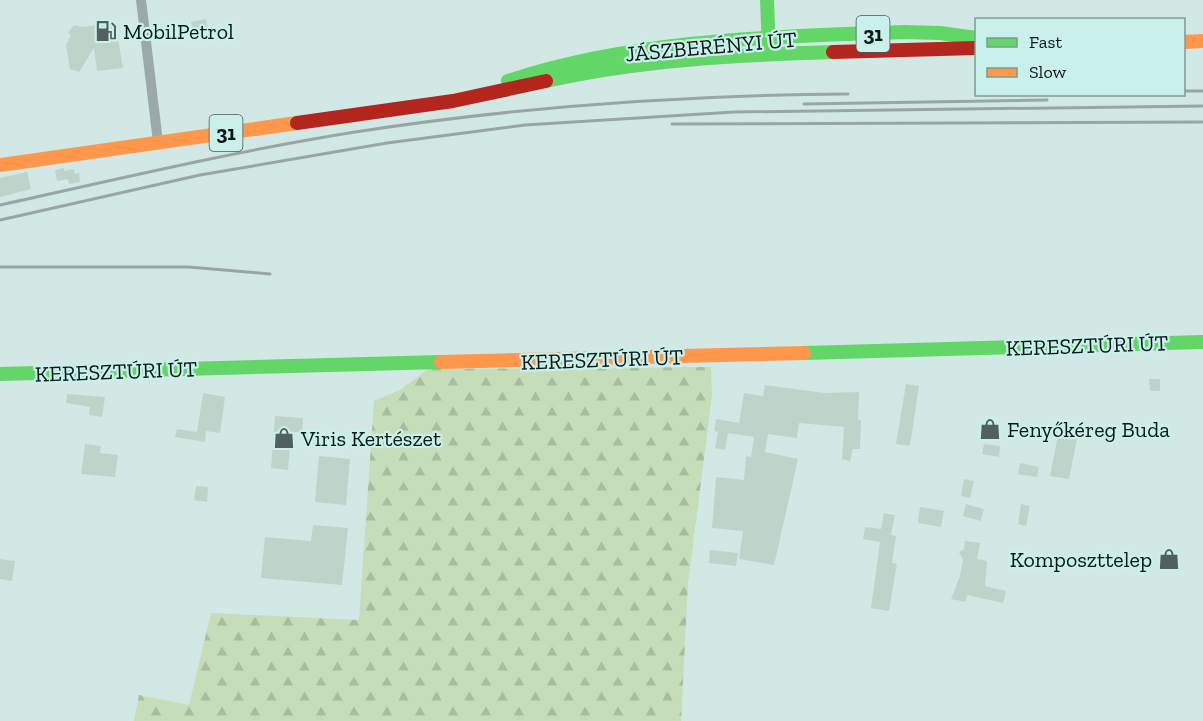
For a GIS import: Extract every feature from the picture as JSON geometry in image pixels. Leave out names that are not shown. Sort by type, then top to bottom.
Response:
[{"type":"main road","points":[[767,0],[770,54]]},
{"type":"main road","name":"JÁSZBERÉNYI ÚT","points":[[453,100],[539,69],[700,44],[928,32],[975,38]]},
{"type":"main road","points":[[1185,42],[1203,41]]},
{"type":"main road","name":"JÁSZBERÉNYI ÚT","points":[[0,165],[453,100],[583,74],[698,60],[770,54],[975,48]]},
{"type":"main road","name":"KERESZTÚRI ÚT","points":[[0,374],[1203,342]]},
{"type":"street","points":[[141,0],[159,142]]},
{"type":"green space","points":[[711,367],[712,395],[688,584],[681,721],[134,721],[139,695],[189,705],[211,613],[359,620],[374,401],[400,390],[428,369]]},
{"type":"building","points":[[206,19],[208,30],[193,33],[191,22]]},
{"type":"building","points":[[115,23],[123,68],[97,71],[94,48],[79,72],[70,69],[66,45],[71,35],[68,33],[74,25],[82,27]]},
{"type":"building","points":[[64,168],[64,171],[74,169],[75,174],[79,173],[80,182],[69,184],[68,179],[57,181],[55,170]]},
{"type":"building","points":[[27,172],[31,189],[0,197],[0,178]]},
{"type":"building","points":[[1149,379],[1160,379],[1160,391],[1150,391]]},
{"type":"building","points":[[906,384],[919,386],[910,446],[896,444]]},
{"type":"building","points":[[765,385],[824,393],[859,392],[858,420],[861,420],[860,449],[853,449],[850,461],[842,459],[844,427],[799,423],[797,438],[768,434],[765,452],[798,459],[774,565],[739,559],[743,531],[712,528],[716,477],[744,480],[746,456],[751,457],[754,437],[728,433],[725,450],[715,448],[718,432],[714,431],[716,419],[739,423],[744,393],[763,396]]},
{"type":"building","points":[[203,393],[225,397],[220,433],[206,431],[205,442],[175,437],[177,429],[197,432]]},
{"type":"building","points":[[67,394],[105,397],[102,417],[89,415],[90,407],[66,403]]},
{"type":"building","name":"Viris Kertészet","points":[[275,416],[303,418],[302,432],[295,432],[294,444],[290,444],[288,470],[271,468]]},
{"type":"building","points":[[1060,425],[1079,429],[1069,479],[1050,476]]},
{"type":"building","points":[[85,444],[101,446],[100,453],[118,455],[115,477],[81,474]]},
{"type":"building","points":[[984,444],[1000,446],[999,457],[982,454]]},
{"type":"building","points":[[319,456],[350,459],[346,505],[315,502]]},
{"type":"building","points":[[1020,463],[1039,467],[1037,477],[1018,474]]},
{"type":"building","points":[[964,479],[974,481],[970,498],[961,496]]},
{"type":"building","points":[[196,486],[208,487],[207,502],[194,500]]},
{"type":"building","points":[[966,504],[984,509],[981,521],[963,516]]},
{"type":"building","points":[[1021,504],[1030,506],[1026,526],[1018,524]]},
{"type":"building","points":[[920,507],[944,511],[941,527],[918,523]]},
{"type":"building","points":[[884,513],[895,515],[891,535],[896,536],[892,563],[897,564],[889,611],[871,608],[880,542],[863,539],[865,527],[881,529]]},
{"type":"building","points":[[313,525],[348,528],[342,585],[261,578],[265,537],[311,541]]},
{"type":"building","points":[[965,541],[980,543],[977,559],[987,561],[985,586],[1006,591],[1003,603],[967,595],[966,602],[951,599],[960,576],[963,560],[959,552],[964,549]]},
{"type":"building","points":[[710,550],[738,553],[736,566],[709,563]]},
{"type":"building","points":[[0,559],[15,561],[12,581],[0,579]]},
{"type":"railway","points":[[1185,91],[1203,91]]},
{"type":"railway","points":[[0,205],[266,148],[416,123],[601,104],[724,97],[848,94]]},
{"type":"railway","points":[[804,104],[1047,100]]},
{"type":"railway","points":[[0,220],[200,175],[387,143],[525,125],[734,112],[1203,106]]},
{"type":"railway","points":[[672,124],[1203,122]]},
{"type":"railway","points":[[0,267],[189,267],[270,274]]},
{"type":"traffic: fast","points":[[767,0],[769,51]]},
{"type":"traffic: fast","points":[[508,81],[605,56],[704,43],[904,32],[940,33],[975,38]]},
{"type":"traffic: fast","points":[[546,81],[653,63],[833,52]]},
{"type":"traffic: fast","points":[[804,353],[1203,342]]},
{"type":"traffic: fast","points":[[0,374],[441,362]]},
{"type":"traffic: slow","points":[[1185,42],[1203,41]]},
{"type":"traffic: slow","points":[[0,165],[297,123]]},
{"type":"traffic: slow","points":[[441,362],[804,353]]},
{"type":"traffic: jam","points":[[833,52],[975,48]]},
{"type":"traffic: jam","points":[[297,123],[453,101],[546,81]]},
{"type":"place","name":"MobilPetrol","points":[[106,31]]},
{"type":"place","name":"Fenyőkéreg Buda","points":[[990,429]]},
{"type":"place","name":"Viris Kertészet","points":[[284,438]]},
{"type":"place","name":"Komposzttelep","points":[[1169,559]]}]
